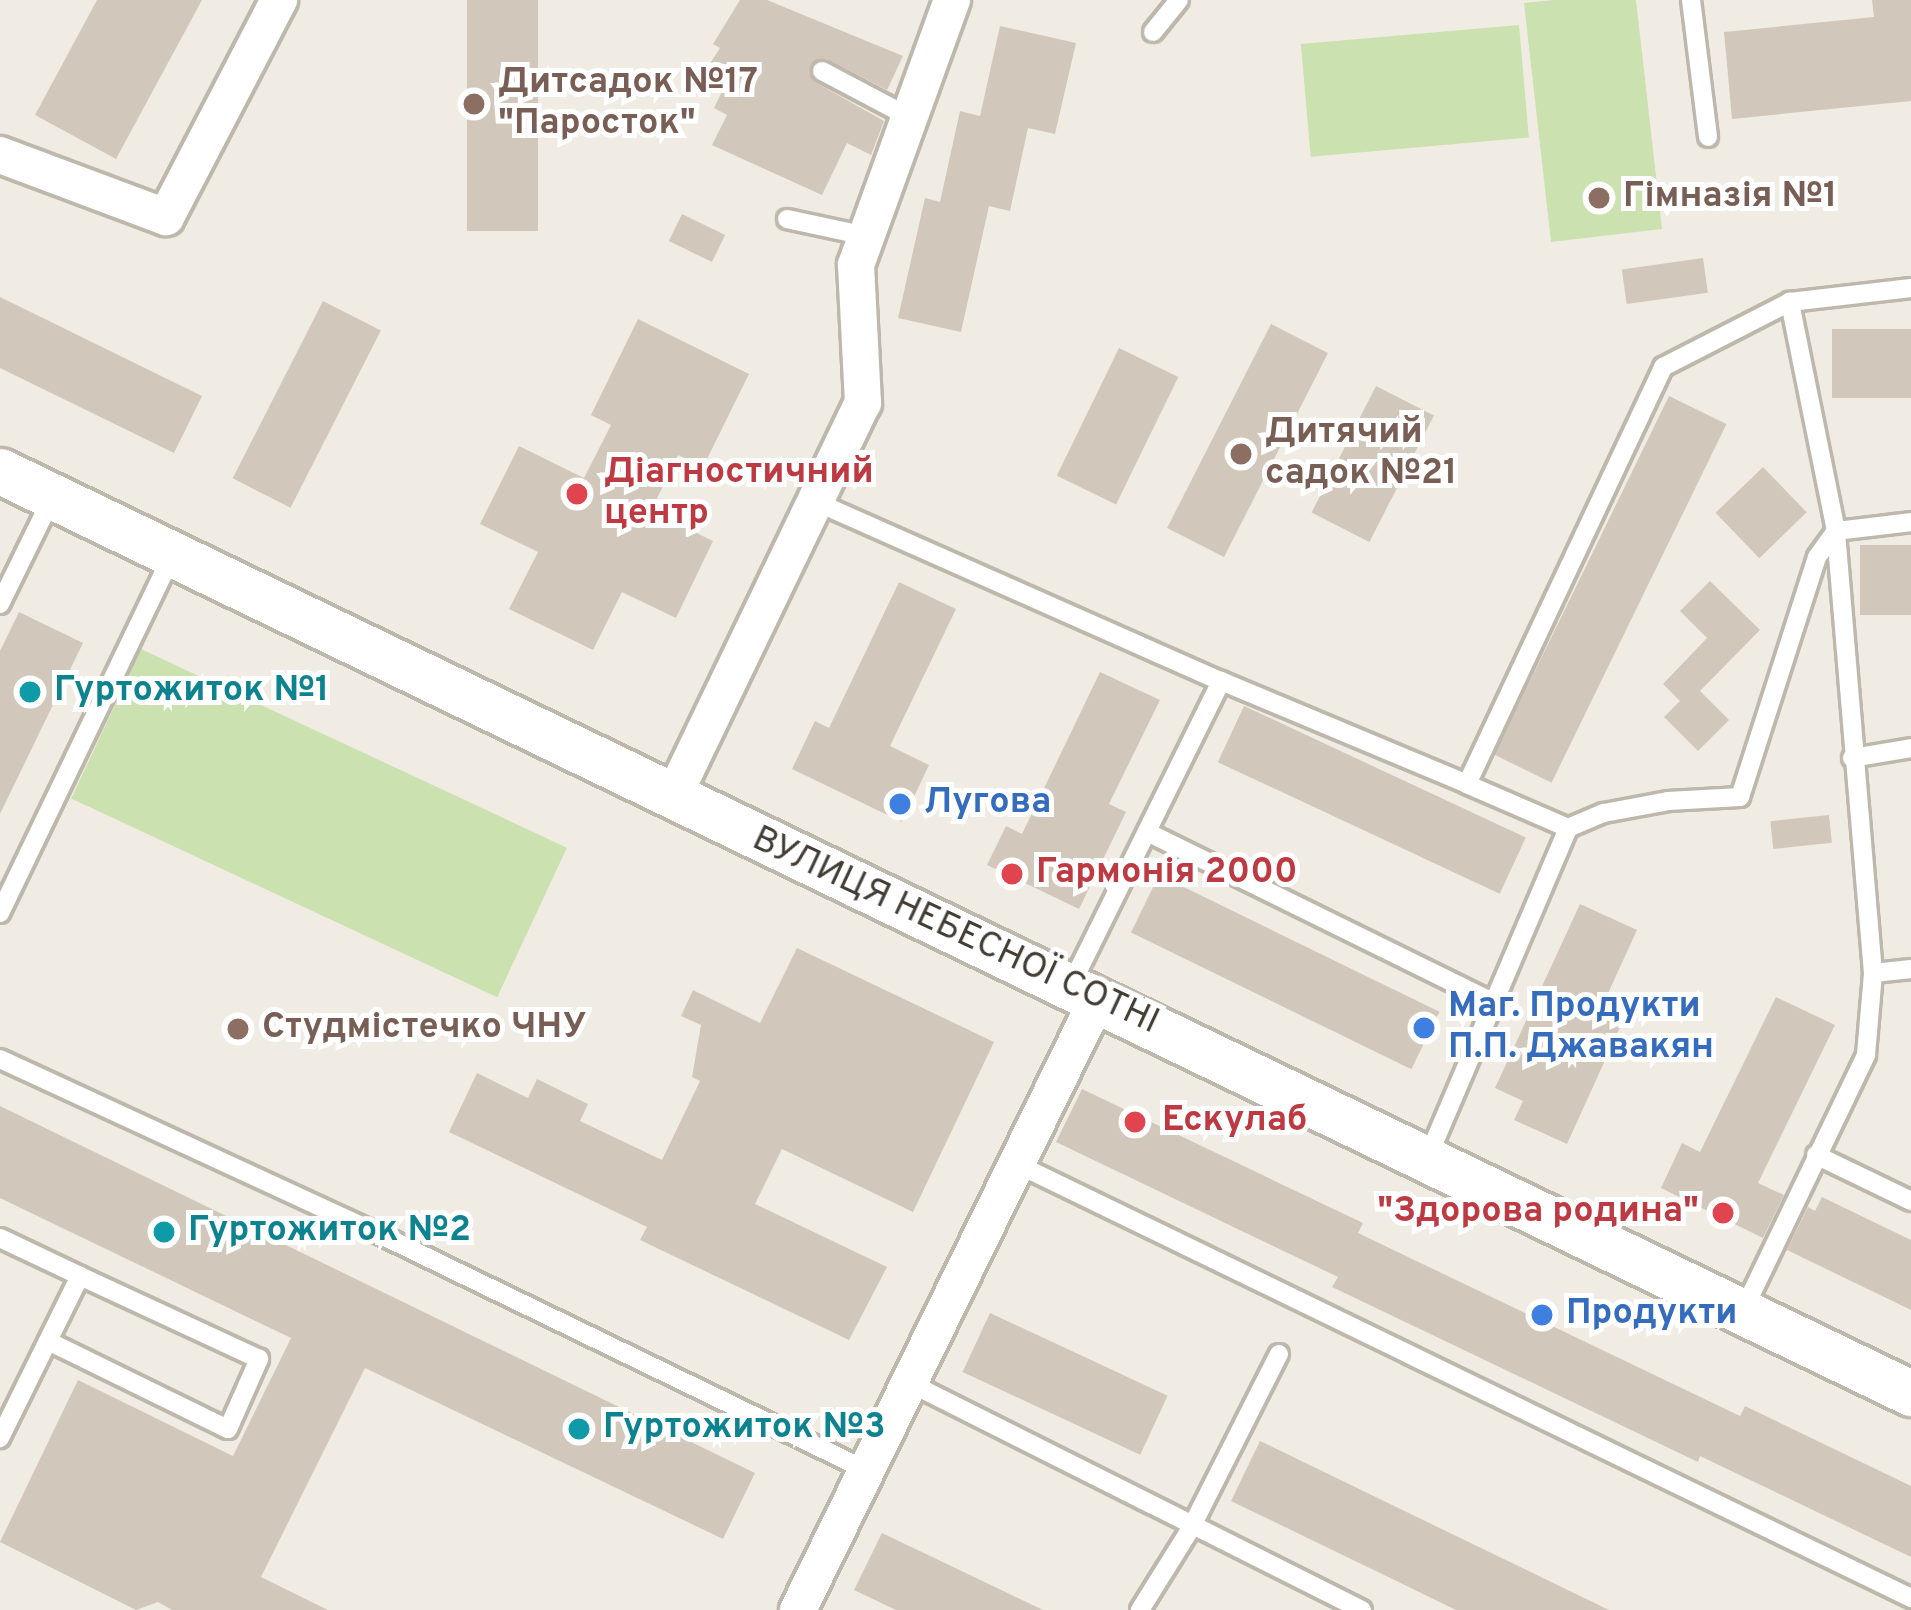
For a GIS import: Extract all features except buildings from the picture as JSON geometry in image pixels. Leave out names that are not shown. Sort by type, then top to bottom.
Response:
[{"type":"street","points":[[0,155],[166,217],[279,0]]},
{"type":"street","points":[[673,799],[863,404],[856,265],[952,0]]},
{"type":"street","name":"ВУЛИЦЯ НЕБЕСНОЇ СОТНІ","points":[[0,471],[1911,1393]]},
{"type":"street","points":[[801,1609],[1018,1165],[1084,992]]},
{"type":"lane","points":[[1153,32],[1179,0]]},
{"type":"lane","points":[[1691,0],[1708,137]]},
{"type":"lane","points":[[822,71],[909,116]]},
{"type":"lane","points":[[787,219],[866,236]]},
{"type":"lane","points":[[1467,784],[1663,367],[1790,302],[1911,288]]},
{"type":"lane","points":[[1742,1313],[1866,1055],[1873,973],[1836,530],[1790,302]]},
{"type":"lane","points":[[0,604],[52,496]]},
{"type":"lane","points":[[814,501],[1568,828]]},
{"type":"lane","points":[[1427,1159],[1568,828],[1604,813],[1647,805],[1740,797],[1817,557],[1836,530],[1911,521]]},
{"type":"lane","points":[[0,913],[172,555]]},
{"type":"lane","points":[[1084,992],[1147,832],[1221,681]]},
{"type":"lane","points":[[1852,758],[1911,748]]},
{"type":"lane","points":[[1147,832],[1494,1003]]},
{"type":"lane","points":[[1873,973],[1911,969]]},
{"type":"lane","points":[[0,1059],[379,1234],[868,1471]]},
{"type":"lane","points":[[1816,1155],[1911,1201]]},
{"type":"lane","points":[[1018,1165],[1911,1598]]},
{"type":"lane","points":[[0,1238],[259,1359],[228,1429],[48,1341]]},
{"type":"lane","points":[[0,1438],[5,1417],[80,1276]]},
{"type":"lane","points":[[1140,1610],[1191,1528],[1279,1354]]},
{"type":"lane","points":[[908,1382],[1361,1610]]},
{"type":"green space","points":[[1636,0],[1662,229],[1551,242],[1524,3]]},
{"type":"green space","points":[[1519,25],[1529,138],[1311,157],[1301,44]]},
{"type":"green space","points":[[141,649],[567,848],[497,997],[71,799]]},
{"type":"place","name":"Дитсадок №17 \"Паросток\"","points":[[474,104]]},
{"type":"place","name":"Гімназія №1","points":[[1599,198]]},
{"type":"place","name":"Дитячий садок №21","points":[[1241,454]]},
{"type":"place","name":"Діагностичний центр","points":[[577,494]]},
{"type":"place","name":"Гуртожиток №1","points":[[30,692]]},
{"type":"place","name":"Лугова","points":[[900,804]]},
{"type":"place","name":"Гармонія 2000","points":[[1012,874]]},
{"type":"place","name":"Маг. Продукти П.П. Джавакян","points":[[1424,1028]]},
{"type":"place","name":"Студмістечко ЧНУ","points":[[238,1029]]},
{"type":"place","name":"Ескулаб","points":[[1135,1122]]},
{"type":"place","name":"\"Здорова родина\"","points":[[1723,1213]]},
{"type":"place","name":"Гуртожиток №2","points":[[164,1232]]},
{"type":"place","name":"Продукти","points":[[1542,1315]]},
{"type":"place","name":"Гуртожиток №3","points":[[579,1429]]}]
